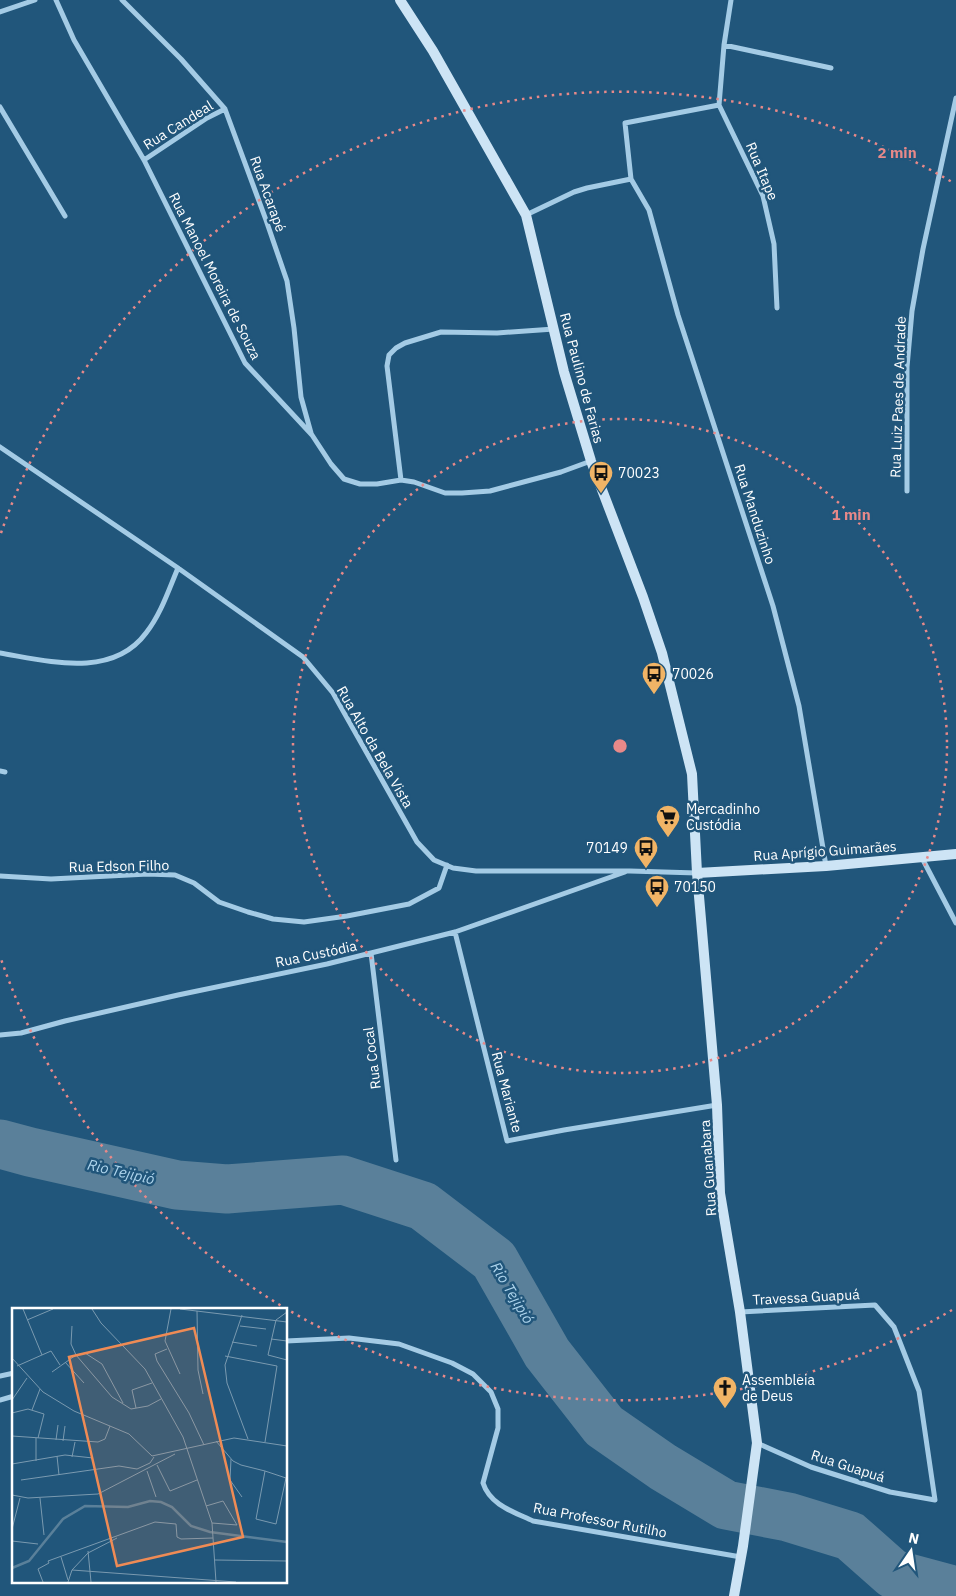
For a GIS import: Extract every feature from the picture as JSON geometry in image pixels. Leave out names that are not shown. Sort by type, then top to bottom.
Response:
[{"type":"street","points":[[0,12],[35,0]]},
{"type":"street","name":"Rua Manoel Moreira de Souza","points":[[56,0],[74,40],[144,160],[245,363],[312,435],[330,464],[344,479],[360,484],[377,484],[401,480],[414,482],[445,493],[490,491],[561,472],[591,461]]},
{"type":"street","name":"Rua Acarapé","points":[[122,0],[181,59],[225,109],[287,281],[301,397],[312,435]]},
{"type":"street","name":"Rua Paulino de Farias","points":[[400,0],[433,51],[526,215],[564,372],[591,461],[643,597],[662,653],[692,774],[697,873]]},
{"type":"street","points":[[526,215],[574,192],[631,179],[624,123],[719,105],[724,45],[731,0]]},
{"type":"street","points":[[724,45],[831,68]]},
{"type":"street","name":"Rua Luiz Paes de Andrade","points":[[907,491],[907,366],[912,310],[923,249],[956,98]]},
{"type":"street","name":"Rua Itape","points":[[719,105],[763,196],[774,244],[777,308]]},
{"type":"street","points":[[0,107],[65,216]]},
{"type":"street","name":"Rua Candeal","points":[[144,160],[207,118],[225,109]]},
{"type":"street","name":"Rua Manduzinho","points":[[631,179],[649,210],[678,316],[773,606],[799,706],[826,866]]},
{"type":"street","points":[[401,480],[387,366],[390,355],[396,348],[405,343],[441,332],[496,333],[554,329]]},
{"type":"street","name":"Rua Alto da Bela Vista","points":[[0,447],[178,568],[303,657],[333,693],[417,842],[434,860],[447,866],[476,871],[697,873]]},
{"type":"street","points":[[0,652],[63,664],[92,664],[126,652],[146,634],[162,606],[178,568]]},
{"type":"street","name":"Rua Aprígio Guimarães","points":[[697,873],[826,866],[956,854]]},
{"type":"street","points":[[922,857],[956,923]]},
{"type":"street","name":"Rua Edson Filho","points":[[0,876],[51,878],[148,874],[175,875],[194,883],[226,905],[273,919],[304,922],[409,904],[440,888],[447,866]]},
{"type":"street","name":"Rua Custódia","points":[[0,1035],[21,1033],[116,1009],[371,953],[455,932],[630,871]]},
{"type":"street","name":"Rua Guanabara","points":[[697,873],[717,1105],[720,1193],[740,1312],[757,1443],[742,1552]]},
{"type":"street","name":"Rua Mariante","points":[[455,932],[506,1141],[717,1105]]},
{"type":"street","name":"Rua Cocal","points":[[371,953],[396,1160]]},
{"type":"street","name":"Travessa Guapuá","points":[[740,1312],[875,1305],[894,1327],[919,1391],[935,1500]]},
{"type":"street","name":"Rua Professor Rutilho","points":[[288,1342],[350,1338],[399,1344],[452,1363],[473,1374],[491,1392],[498,1409],[498,1428],[483,1484],[485,1492],[492,1500],[507,1510],[533,1521],[742,1552]]},
{"type":"street","name":"Rua Guapuá","points":[[757,1443],[811,1467],[890,1492],[935,1500]]},
{"type":"street","points":[[734,1596],[742,1552]]},
{"type":"waterway","name":"Rio Tejipió","points":[[0,1144],[177,1185],[227,1189],[343,1180],[423,1206],[494,1260],[547,1353],[604,1426],[663,1467],[726,1505],[788,1517],[850,1536],[893,1574],[956,1591]]},
{"type":"place","name":"70023","points":[[601,494]]},
{"type":"place","name":"70026","points":[[654,695]]},
{"type":"place","name":"Mercadinho Custódia","points":[[668,838]]},
{"type":"place","name":"70149","points":[[646,869]]},
{"type":"place","name":"70150","points":[[657,908]]},
{"type":"place","name":"Assembleia de Deus","points":[[725,1409]]}]
